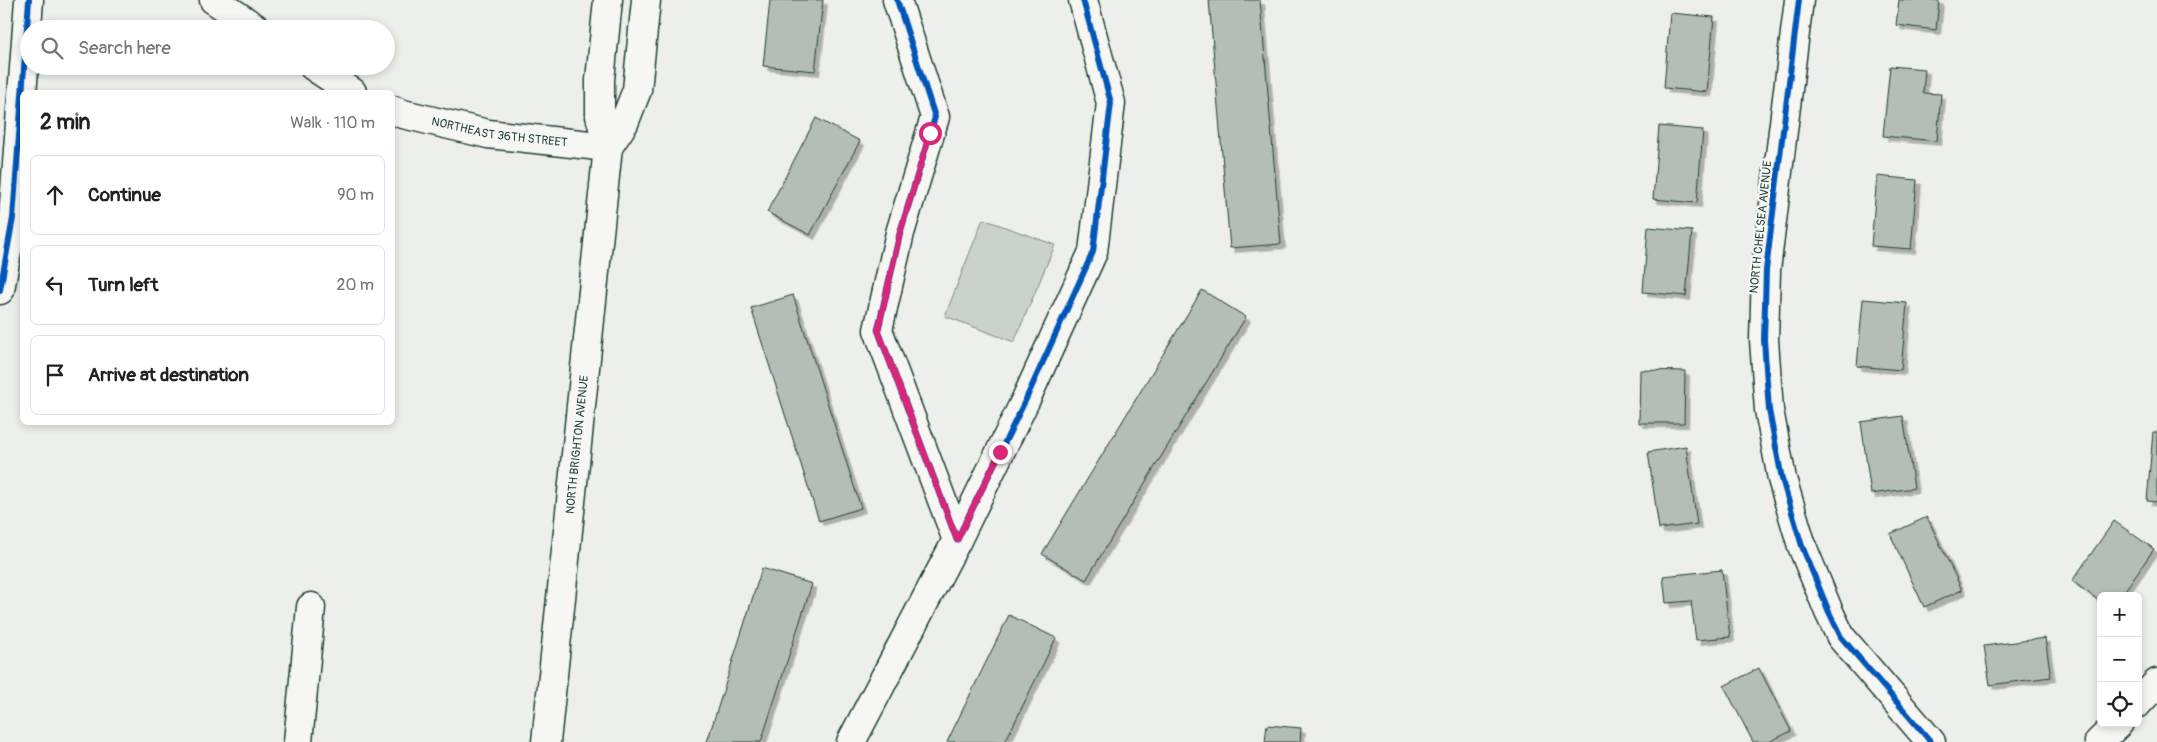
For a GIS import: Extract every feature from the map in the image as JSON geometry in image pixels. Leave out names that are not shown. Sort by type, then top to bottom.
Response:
[{"type":"street","points":[[28,20],[29,0]]},
{"type":"street","points":[[214,0],[244,20]]},
{"type":"street","name":"NORTH BRIGHTON AVENUE","points":[[546,742],[608,147],[600,116],[600,80],[608,0]]},
{"type":"street","name":"NORTH BRIGHTON AVENUE","points":[[608,147],[624,123],[637,90],[646,0]]},
{"type":"street","points":[[897,0],[936,117],[900,233],[878,330],[957,540]]},
{"type":"street","points":[[851,742],[957,540],[1026,399],[1093,252],[1111,103],[1084,0]]},
{"type":"street","name":"NORTH CHELSEA AVENUE","points":[[1800,0],[1766,270],[1764,340],[1771,419],[1782,479],[1802,546],[1841,637],[1931,742]]},
{"type":"street","points":[[22,90],[23,75]]},
{"type":"street","points":[[326,75],[349,90]]},
{"type":"street","name":"NORTHEAST 36TH STREET","points":[[395,111],[488,134],[608,147]]},
{"type":"street","points":[[0,290],[13,218],[20,123]]},
{"type":"street","points":[[298,742],[311,607]]},
{"type":"street","points":[[2142,699],[2157,683]]},
{"type":"street","points":[[2099,742],[2115,727]]},
{"type":"shaded area","points":[[983,219],[1055,245],[1014,342],[945,316]]},
{"type":"building","points":[[770,0],[823,0],[815,71],[763,66]]},
{"type":"building","points":[[1209,0],[1260,0],[1281,244],[1230,248]]},
{"type":"building","points":[[1899,0],[1939,0],[1936,30],[1896,25]]},
{"type":"building","points":[[1670,13],[1714,17],[1707,92],[1664,88]]},
{"type":"building","points":[[1890,66],[1925,69],[1923,93],[1941,94],[1937,141],[1883,136]]},
{"type":"building","points":[[816,118],[860,141],[810,235],[767,212]]},
{"type":"building","points":[[1659,126],[1703,130],[1697,203],[1653,199]]},
{"type":"building","points":[[1877,176],[1917,180],[1911,249],[1871,246]]},
{"type":"building","points":[[1648,227],[1692,231],[1686,296],[1643,292]]},
{"type":"building","points":[[1202,290],[1246,317],[1086,580],[1042,554]]},
{"type":"building","points":[[793,295],[861,508],[819,521],[751,308]]},
{"type":"building","points":[[1863,299],[1907,303],[1901,370],[1857,366]]},
{"type":"building","points":[[1640,370],[1685,371],[1684,423],[1639,423]]},
{"type":"building","points":[[1903,416],[1914,488],[1871,494],[1861,422]]},
{"type":"building","points":[[2153,432],[2157,432],[2157,502],[2147,501]]},
{"type":"building","points":[[1686,446],[1697,524],[1659,529],[1648,452]]},
{"type":"building","points":[[1927,517],[1962,590],[1924,607],[1890,534]]},
{"type":"building","points":[[2114,521],[2154,549],[2124,592],[2097,592],[2097,599],[2072,581]]},
{"type":"building","points":[[762,568],[812,584],[761,742],[707,742]]},
{"type":"building","points":[[1722,570],[1730,637],[1696,640],[1691,601],[1666,603],[1663,576]]},
{"type":"building","points":[[1009,615],[1056,638],[1005,742],[947,742]]},
{"type":"building","points":[[2045,638],[2051,677],[1990,685],[1984,646]]},
{"type":"building","points":[[1759,668],[1791,731],[1769,742],[1753,742],[1724,686]]},
{"type":"building","points":[[1267,725],[1301,728],[1300,742],[1265,742]]},
{"type":"cycle path","points":[[28,20],[29,0]]},
{"type":"cycle path","points":[[897,0],[935,117],[900,233],[878,330],[957,540],[1026,399],[1093,252],[1111,103],[1083,0]]},
{"type":"cycle path","points":[[1799,0],[1766,270],[1764,340],[1769,410],[1782,479],[1802,546],[1841,637],[1931,742]]},
{"type":"cycle path","points":[[22,90],[23,75]]},
{"type":"cycle path","points":[[0,290],[13,218],[20,123]]},
{"type":"route","points":[[930,133],[900,233],[878,330],[957,540],[1000,452]]}]
